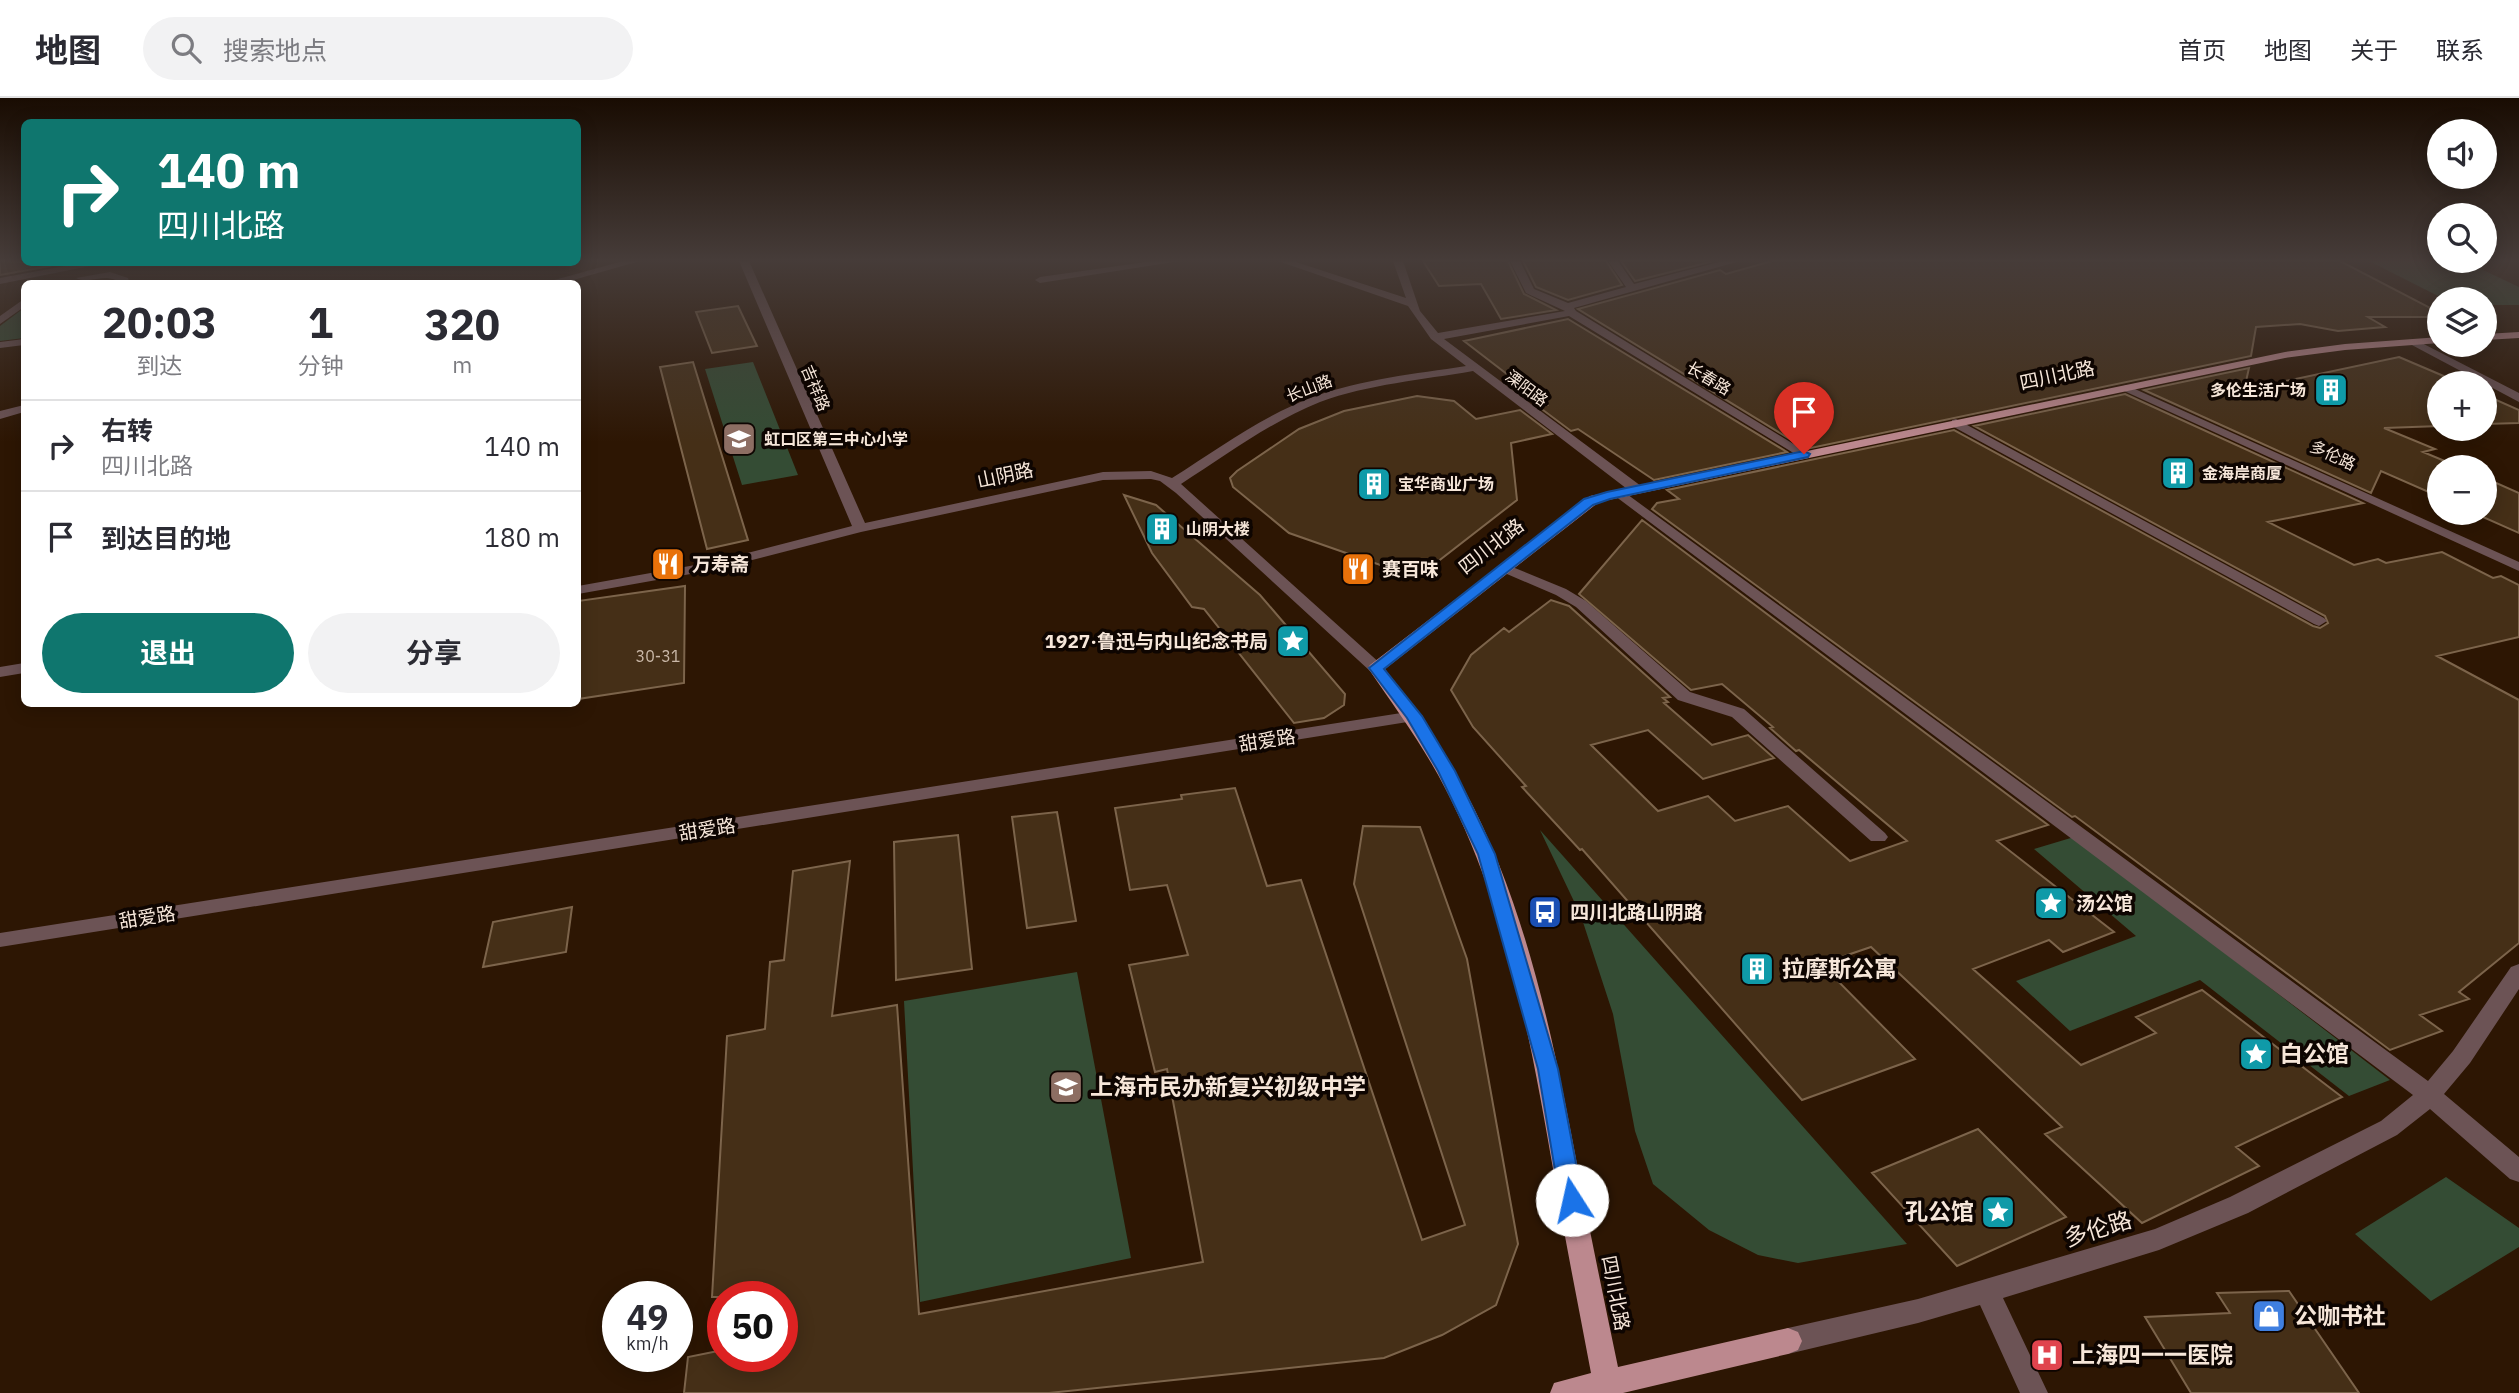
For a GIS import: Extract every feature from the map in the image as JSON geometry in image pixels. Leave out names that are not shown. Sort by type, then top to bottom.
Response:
[{"type":"main road","points":[[2497,336],[2519,335]]},
{"type":"main road","name":"四川北路","points":[[1608,1388],[1548,1069],[1507,918],[1486,854],[1447,771],[1414,716],[1376,668],[1588,502],[1628,491],[2285,355],[2427,341]]},
{"type":"main road","name":"多伦路","points":[[1608,1388],[1788,1341]]},
{"type":"main road","points":[[1564,1393],[1608,1388]]},
{"type":"street","name":"吉祥路","points":[[770,321],[860,528]]},
{"type":"street","name":"溧阳路","points":[[1422,321],[1435,337],[1628,491],[2430,1095],[2519,1172]]},
{"type":"street","points":[[1435,337],[1513,321]]},
{"type":"street","name":"长春路","points":[[1589,321],[1804,454]]},
{"type":"street","points":[[0,345],[21,342]]},
{"type":"street","points":[[2414,342],[2519,398]]},
{"type":"street","name":"长山路","points":[[1173,483],[1259,429],[1315,400],[1346,391],[1474,368]]},
{"type":"street","name":"多伦路","points":[[2126,388],[2519,567]]},
{"type":"street","points":[[0,415],[21,410]]},
{"type":"street","points":[[1956,423],[2319,621]]},
{"type":"street","name":"山阴路","points":[[581,589],[713,566],[860,528],[1103,476],[1151,475],[1173,483],[1376,668]]},
{"type":"street","points":[[1505,568],[1561,592],[1581,604],[1684,696],[1738,713],[1878,837]]},
{"type":"street","points":[[0,672],[21,668]]},
{"type":"street","name":"甜爱路","points":[[0,940],[1414,716]]},
{"type":"street","name":"多伦路","points":[[1788,1341],[1875,1323],[1987,1292],[2159,1239],[2239,1205],[2389,1128],[2430,1095],[2455,1067],[2519,972]]},
{"type":"street","points":[[1987,1292],[2034,1393]]},
{"type":"green space","points":[[6,321],[21,321],[21,338],[0,341],[0,326]]},
{"type":"green space","points":[[753,362],[798,475],[742,485],[705,369]]},
{"type":"green space","points":[[1540,830],[1907,1244],[1798,1263],[1758,1255],[1709,1230],[1653,1184],[1635,1131],[1613,1014],[1581,916]]},
{"type":"green space","points":[[2074,837],[2390,1080],[2349,1096],[2200,980],[2070,1031],[2016,981],[2136,936],[2034,849]]},
{"type":"green space","points":[[1077,972],[1131,1258],[920,1302],[904,1001]]},
{"type":"green space","points":[[2446,1177],[2519,1228],[2519,1247],[2431,1301],[2355,1234]]},
{"type":"building","points":[[700,321],[745,321],[757,346],[712,353]]},
{"type":"building","points":[[1556,321],[1572,321],[1787,452],[1654,480],[1578,429],[1571,431],[1539,407],[1547,405],[1464,341]]},
{"type":"building","points":[[1598,321],[2376,321],[2385,327],[2338,331],[2300,324],[2256,327],[2251,356],[1806,449]]},
{"type":"building","points":[[2399,357],[2432,371],[2427,371],[2427,426],[2384,428],[2435,449],[2423,452],[2430,455],[2427,455],[2427,491],[2381,471],[2371,493],[2144,390],[2249,368],[2244,390]]},
{"type":"building","points":[[693,362],[748,540],[707,549],[660,367]]},
{"type":"building","points":[[2125,394],[2363,503],[2268,522],[2354,565],[2378,559],[2386,563],[2442,552],[2493,578],[2501,576],[2519,585],[2519,637],[2437,656],[2519,700],[2519,943],[2459,992],[2469,999],[2420,1015],[2442,1031],[2390,1050],[2075,816],[2072,817],[1652,509],[1657,503],[1679,499],[1667,490],[1954,430],[2313,626],[2320,628],[2328,623],[2325,616],[1974,426]]},
{"type":"building","name":"宝华商业广场","points":[[1417,396],[1454,401],[1476,419],[1520,410],[1552,434],[1511,443],[1517,500],[1423,573],[1406,574],[1289,533],[1233,487],[1230,478],[1237,471],[1299,429],[1344,411]]},
{"type":"building","points":[[2497,400],[2519,410],[2519,423],[2497,424]]},
{"type":"building","points":[[2497,483],[2519,493],[2519,533],[2497,523]]},
{"type":"building","points":[[1124,495],[1156,505],[1260,595],[1345,694],[1344,705],[1324,718],[1294,723],[1204,609],[1192,607],[1152,553]]},
{"type":"building","points":[[1642,520],[2048,825],[1997,841],[2114,932],[2063,952],[2049,940],[1973,969],[2081,1065],[2156,1033],[2136,1017],[2202,990],[2342,1097],[2236,1147],[2259,1166],[2142,1223],[2045,1134],[2062,1127],[1871,947],[1821,964],[1915,1059],[1802,1100],[1582,849],[1580,850],[1522,787],[1526,786],[1473,727],[1451,690],[1471,655],[1504,628],[1509,632],[1551,600],[1569,606],[1670,697],[1663,698],[1668,702],[1664,703],[1712,745],[1748,735],[1774,758],[1703,779],[1648,730],[1591,745],[1658,811],[1708,796],[1735,821],[1788,806],[1850,861],[1907,841],[1799,750],[1796,751],[1770,728],[1773,727],[1722,684],[1691,690],[1579,594]]},
{"type":"building","points":[[685,586],[684,683],[581,699],[581,601]]},
{"type":"building","points":[[1235,788],[1267,886],[1301,880],[1422,1240],[1465,1225],[1354,884],[1363,826],[1420,827],[1467,959],[1518,1244],[1496,1305],[1442,1335],[1384,1358],[1049,1393],[684,1393],[686,1372],[693,1372],[693,1356],[707,1353],[707,1372],[798,1372],[798,1281],[713,1281],[727,1036],[765,1029],[770,962],[784,960],[793,871],[850,861],[832,1016],[897,1005],[919,1314],[1203,1262],[1167,1069],[1155,1072],[1129,965],[1188,955],[1167,885],[1130,890],[1115,808],[1182,799],[1181,795]]},
{"type":"building","points":[[1057,812],[1076,921],[1027,928],[1012,817]]},
{"type":"building","points":[[958,835],[972,969],[896,980],[894,842]]},
{"type":"building","points":[[572,907],[566,952],[483,967],[493,922]]},
{"type":"building","points":[[1978,1129],[2066,1217],[1957,1266],[1872,1173]]},
{"type":"building","points":[[2289,1291],[2359,1393],[2191,1393],[2145,1317],[2230,1313],[2217,1293]]},
{"type":"place","name":"多伦生活广场","points":[[2331,390]]},
{"type":"place","name":"虹口区第三中心小学","points":[[739,439]]},
{"type":"place","name":"金海岸商厦","points":[[2178,473]]},
{"type":"place","name":"宝华商业广场","points":[[1374,484]]},
{"type":"place","name":"山阴大楼","points":[[1162,529]]},
{"type":"place","name":"万寿斋","points":[[668,564]]},
{"type":"place","name":"赛百味","points":[[1358,569]]},
{"type":"place","name":"1927·鲁迅与内山纪念书局","points":[[1293,641]]},
{"type":"place","name":"汤公馆","points":[[2051,903]]},
{"type":"place","name":"四川北路山阴路","points":[[1545,912]]},
{"type":"place","name":"拉摩斯公寓","points":[[1757,969]]},
{"type":"place","name":"白公馆","points":[[2256,1054]]},
{"type":"place","name":"上海市民办新复兴初级中学","points":[[1066,1087]]},
{"type":"place","name":"孔公馆","points":[[1998,1212]]},
{"type":"place","name":"公咖书社","points":[[2269,1316]]},
{"type":"place","name":"上海四一一医院","points":[[2047,1355]]},
{"type":"route","points":[[1572,1200],[1548,1069],[1507,918],[1486,854],[1447,771],[1414,716],[1376,668],[1588,502],[1804,454]]}]
